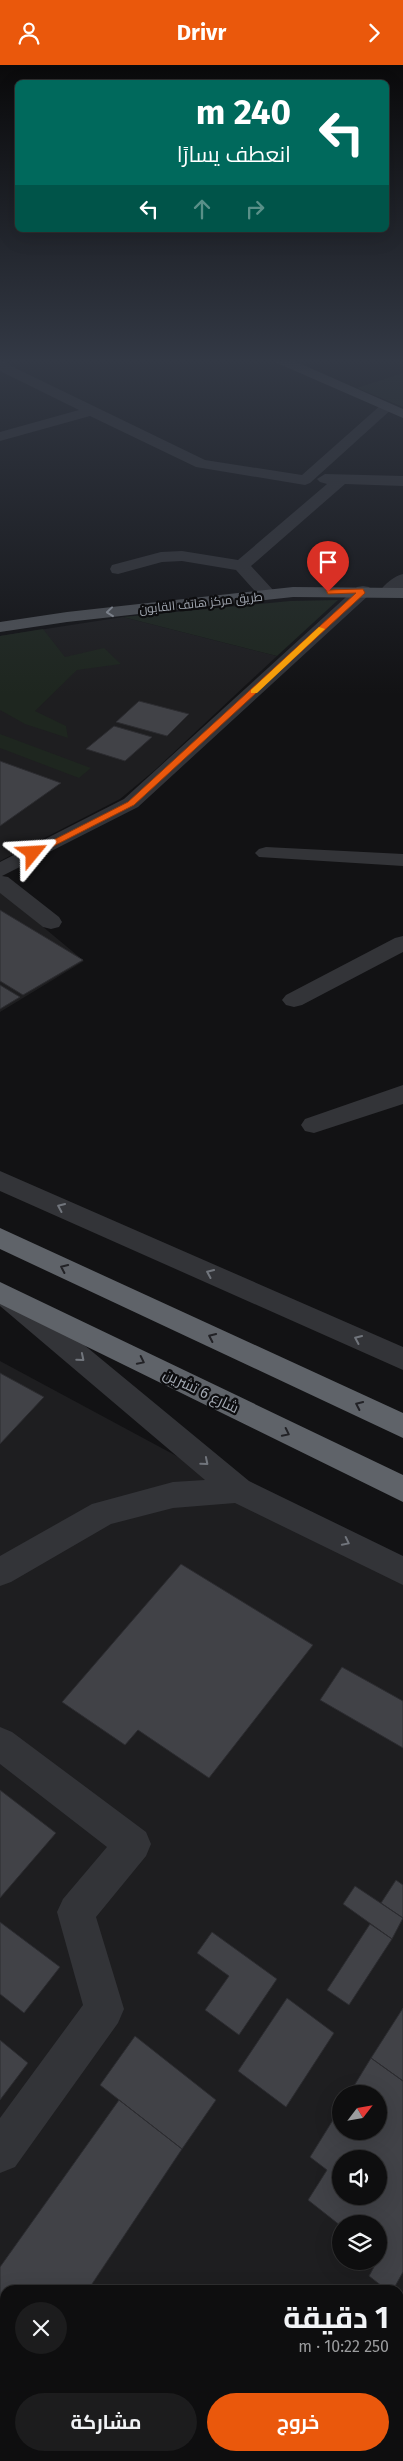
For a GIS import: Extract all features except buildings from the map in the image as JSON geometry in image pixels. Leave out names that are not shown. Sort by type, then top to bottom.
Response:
[{"type":"highway","points":[[0,1238],[403,1426]]},
{"type":"highway","name":"شارع 6 تشرين","points":[[1,1292],[403,1489]]},
{"type":"main road","name":"طريق مركز هاتف القابون","points":[[0,627],[67,617],[293,592],[363,591],[396,593]]},
{"type":"street","points":[[252,472],[305,480],[403,481]]},
{"type":"street","points":[[305,480],[314,472]]},
{"type":"street","points":[[241,567],[342,479]]},
{"type":"street","points":[[118,569],[161,557],[182,555],[241,567],[268,595]]},
{"type":"street","points":[[396,593],[403,579]]},
{"type":"street","points":[[0,870],[131,803],[363,591]]},
{"type":"street","points":[[266,853],[403,860]]},
{"type":"street","points":[[0,882],[51,923]]},
{"type":"street","points":[[294,1000],[403,943]]},
{"type":"street","points":[[314,1125],[395,1098],[403,1093]]},
{"type":"street","points":[[0,1180],[403,1359]]},
{"type":"street","points":[[1,1292],[238,1490],[403,1571]]},
{"type":"street","points":[[0,1572],[103,1513],[173,1495],[238,1490]]},
{"type":"street","points":[[0,1743],[133,1844],[76,1912],[104,2009],[0,2153]]},
{"type":"shaded area","points":[[338,600],[277,656],[123,617],[290,601]]},
{"type":"shaded area","points":[[123,617],[277,656],[155,770],[120,799],[0,861],[0,636]]},
{"type":"shaded area","points":[[43,629],[65,657],[104,648],[121,664],[77,670],[35,711],[66,726],[68,738],[25,724],[0,710],[0,636]]},
{"type":"shaded area","points":[[0,734],[91,768],[79,778],[0,748]]},
{"type":"shaded area","points":[[0,891],[84,961],[0,1012]]},
{"type":"shaded area","points":[[0,1361],[403,1578],[403,2285],[0,2285]]},
{"type":"slow traffic","points":[[254,691],[322,629]]},
{"type":"route","points":[[33,853],[131,803],[363,591],[328,592]]}]
